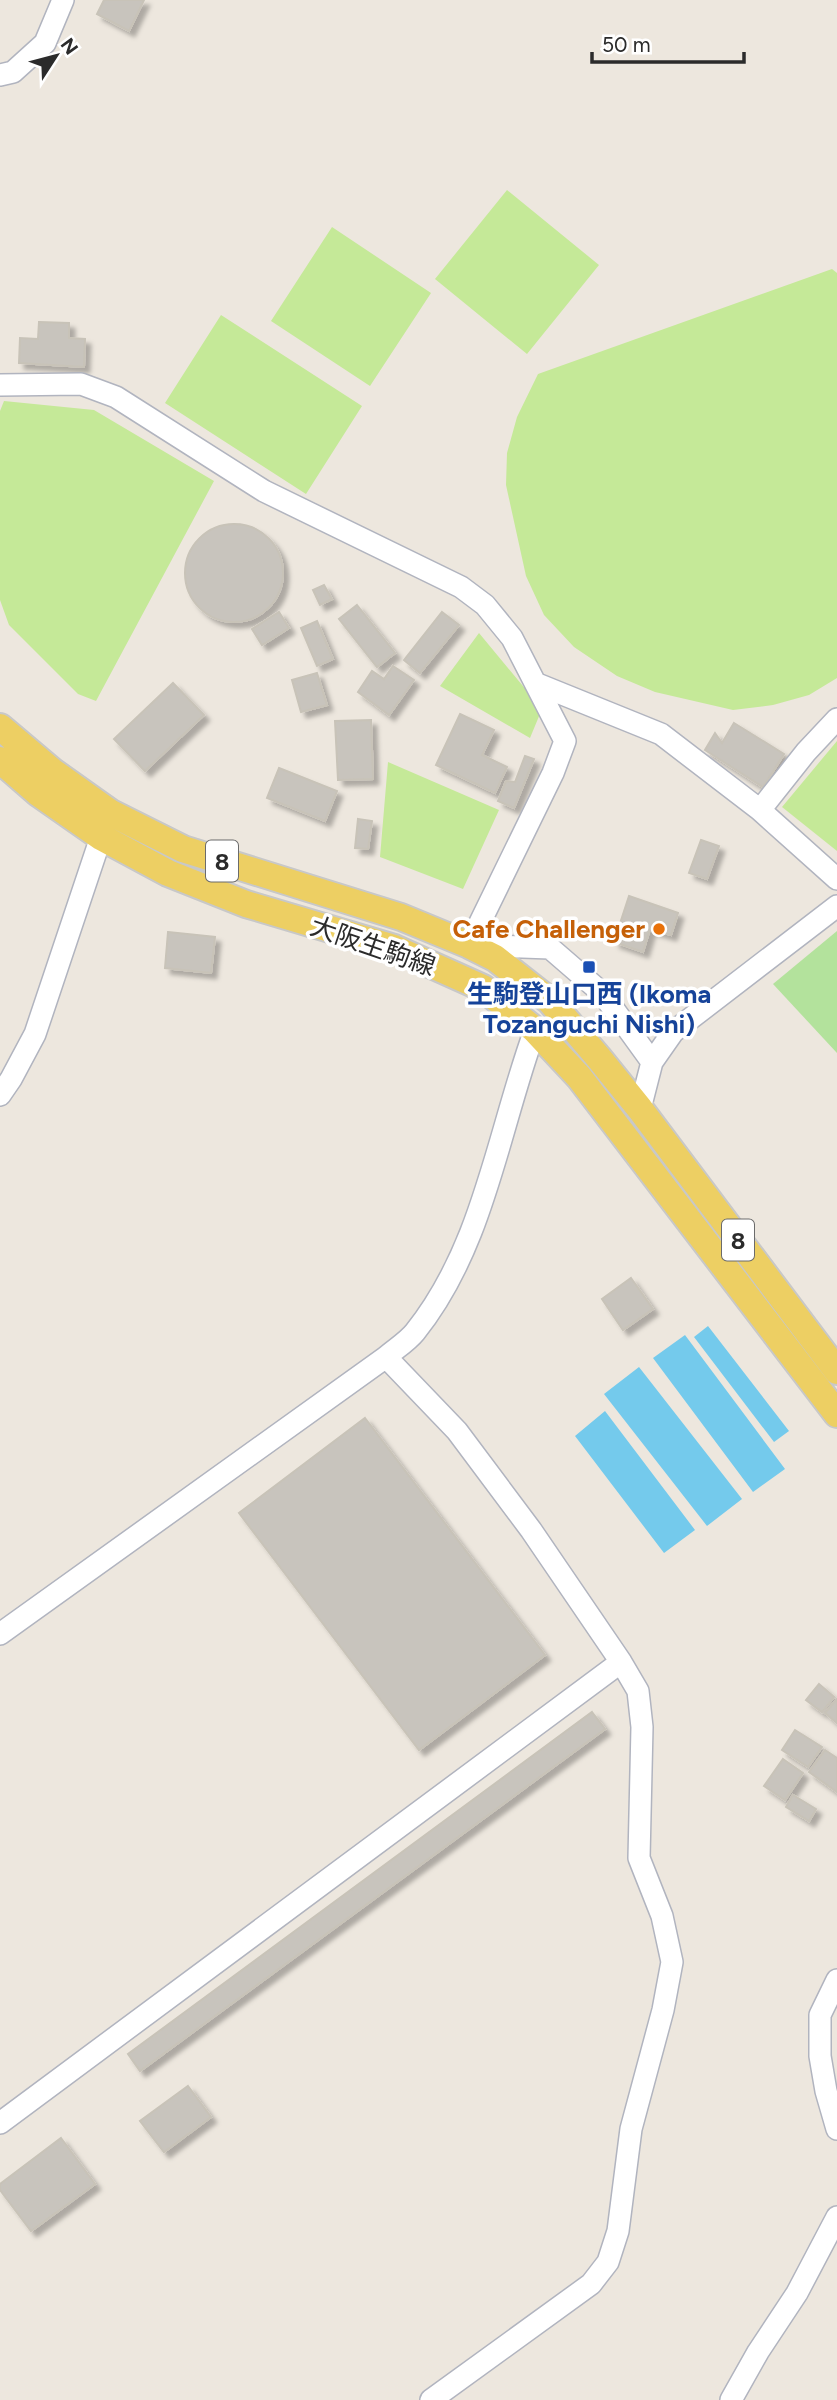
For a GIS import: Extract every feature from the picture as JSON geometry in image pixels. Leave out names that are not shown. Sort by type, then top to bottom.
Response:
[{"type":"main road","name":"大阪生駒線","points":[[0,727],[52,771],[111,813],[183,849],[401,917],[495,958],[550,1001],[640,1109],[837,1371]]},
{"type":"main road","name":"大阪生駒線","points":[[0,760],[38,793],[101,836],[168,873],[246,904],[394,947],[483,988],[535,1030],[579,1077],[837,1414]]},
{"type":"street","points":[[0,75],[12,72],[46,43],[63,0]]},
{"type":"street","points":[[0,385],[81,384],[116,397],[264,491],[461,587],[485,605],[512,638],[565,741],[553,773],[469,945],[550,948],[602,993],[652,1062]]},
{"type":"street","points":[[535,683],[662,734],[760,810],[837,879]]},
{"type":"street","points":[[760,810],[806,752],[837,719]]},
{"type":"street","points":[[0,1095],[35,1034],[101,836]]},
{"type":"street","points":[[640,1109],[652,1062],[673,1032],[837,906]]},
{"type":"street","points":[[0,1634],[413,1335],[441,1295],[466,1247],[535,1030]]},
{"type":"street","points":[[386,1357],[457,1431],[531,1530],[621,1662],[638,1692],[642,1727],[639,1858],[662,1916],[672,1962],[663,2010],[631,2129],[618,2231],[608,2262],[591,2284],[431,2400]]},
{"type":"street","points":[[0,2123],[621,1662]]},
{"type":"street","points":[[837,1980],[820,2015],[820,2056],[837,2129]]},
{"type":"street","points":[[731,2400],[758,2352],[797,2293],[837,2217]]},
{"type":"green space","points":[[507,190],[599,265],[527,354],[435,279]]},
{"type":"green space","points":[[332,227],[431,293],[370,386],[271,321]]},
{"type":"green space","points":[[832,269],[837,273],[837,678],[809,695],[773,705],[733,710],[655,692],[617,676],[574,647],[544,615],[526,576],[506,485],[507,453],[517,417],[538,374]]},
{"type":"green space","points":[[221,315],[362,406],[306,494],[165,403]]},
{"type":"green space","points":[[4,401],[94,410],[214,481],[96,701],[78,694],[9,625],[0,600],[0,411]]},
{"type":"green space","points":[[479,633],[542,709],[530,738],[440,686]]},
{"type":"green space","points":[[837,741],[837,851],[782,807]]},
{"type":"green space","points":[[388,762],[499,810],[463,889],[380,857]]},
{"type":"green space","points":[[837,931],[837,1053],[773,984]]},
{"type":"water","points":[[708,1326],[789,1431],[774,1442],[694,1337]]},
{"type":"water","points":[[685,1335],[785,1469],[753,1492],[653,1358]]},
{"type":"water","points":[[639,1367],[742,1499],[707,1526],[604,1394]]},
{"type":"water","points":[[605,1411],[695,1530],[664,1553],[575,1436]]},
{"type":"building","points":[[104,0],[144,0],[129,31],[97,14]]},
{"type":"building","points":[[39,322],[69,323],[69,338],[85,339],[84,367],[19,363],[20,338],[38,339]]},
{"type":"building","points":[[234,524],[253,528],[268,539],[279,554],[283,573],[279,592],[268,607],[253,618],[234,622],[215,618],[200,607],[189,592],[185,573],[189,554],[200,539],[215,528]]},
{"type":"building","points":[[324,585],[332,599],[320,605],[313,590]]},
{"type":"building","points":[[357,605],[395,653],[377,667],[339,619]]},
{"type":"building","points":[[279,612],[289,628],[262,645],[252,629]]},
{"type":"building","points":[[442,612],[459,625],[420,673],[404,660]]},
{"type":"building","points":[[317,621],[333,659],[317,666],[301,628]]},
{"type":"building","points":[[393,666],[414,680],[389,715],[358,692],[372,671],[384,679]]},
{"type":"building","points":[[317,673],[327,705],[301,712],[292,680]]},
{"type":"building","points":[[173,683],[204,715],[145,771],[114,739]]},
{"type":"building","points":[[460,714],[494,730],[482,755],[507,767],[495,793],[436,765]]},
{"type":"building","points":[[371,720],[373,779],[338,780],[335,721]]},
{"type":"building","points":[[734,723],[784,754],[763,787],[705,750],[715,733],[722,743]]},
{"type":"building","points":[[525,756],[534,759],[514,808],[498,801],[506,781],[515,782]]},
{"type":"building","points":[[279,768],[337,791],[325,821],[267,798]]},
{"type":"building","points":[[358,819],[372,821],[368,849],[355,848]]},
{"type":"building","points":[[701,840],[719,846],[707,879],[689,873]]},
{"type":"building","points":[[629,896],[678,913],[671,935],[650,929],[643,952],[614,942]]},
{"type":"building","points":[[168,932],[215,937],[211,973],[165,968]]},
{"type":"building","points":[[631,1278],[653,1309],[623,1330],[602,1299]]},
{"type":"building","points":[[365,1418],[545,1655],[419,1750],[239,1513]]},
{"type":"building","points":[[819,1684],[834,1697],[822,1712],[806,1700]]},
{"type":"building","points":[[837,1699],[837,1723],[825,1713]]},
{"type":"building","points":[[592,1712],[605,1729],[140,2071],[128,2054]]},
{"type":"building","points":[[795,1730],[822,1747],[808,1767],[782,1750]]},
{"type":"building","points":[[825,1750],[837,1758],[837,1792],[809,1772]]},
{"type":"building","points":[[783,1759],[803,1773],[785,1800],[764,1786]]},
{"type":"building","points":[[793,1795],[816,1809],[809,1821],[786,1807]]},
{"type":"building","points":[[188,2086],[211,2117],[164,2152],[140,2121]]},
{"type":"building","points":[[61,2138],[95,2184],[31,2231],[0,2190],[0,2184]]},
{"type":"place","name":"Cafe Challenger","points":[[659,929]]},
{"type":"place","name":"生駒登山口西 (Ikoma Tozanguchi Nishi)","points":[[589,967]]}]
